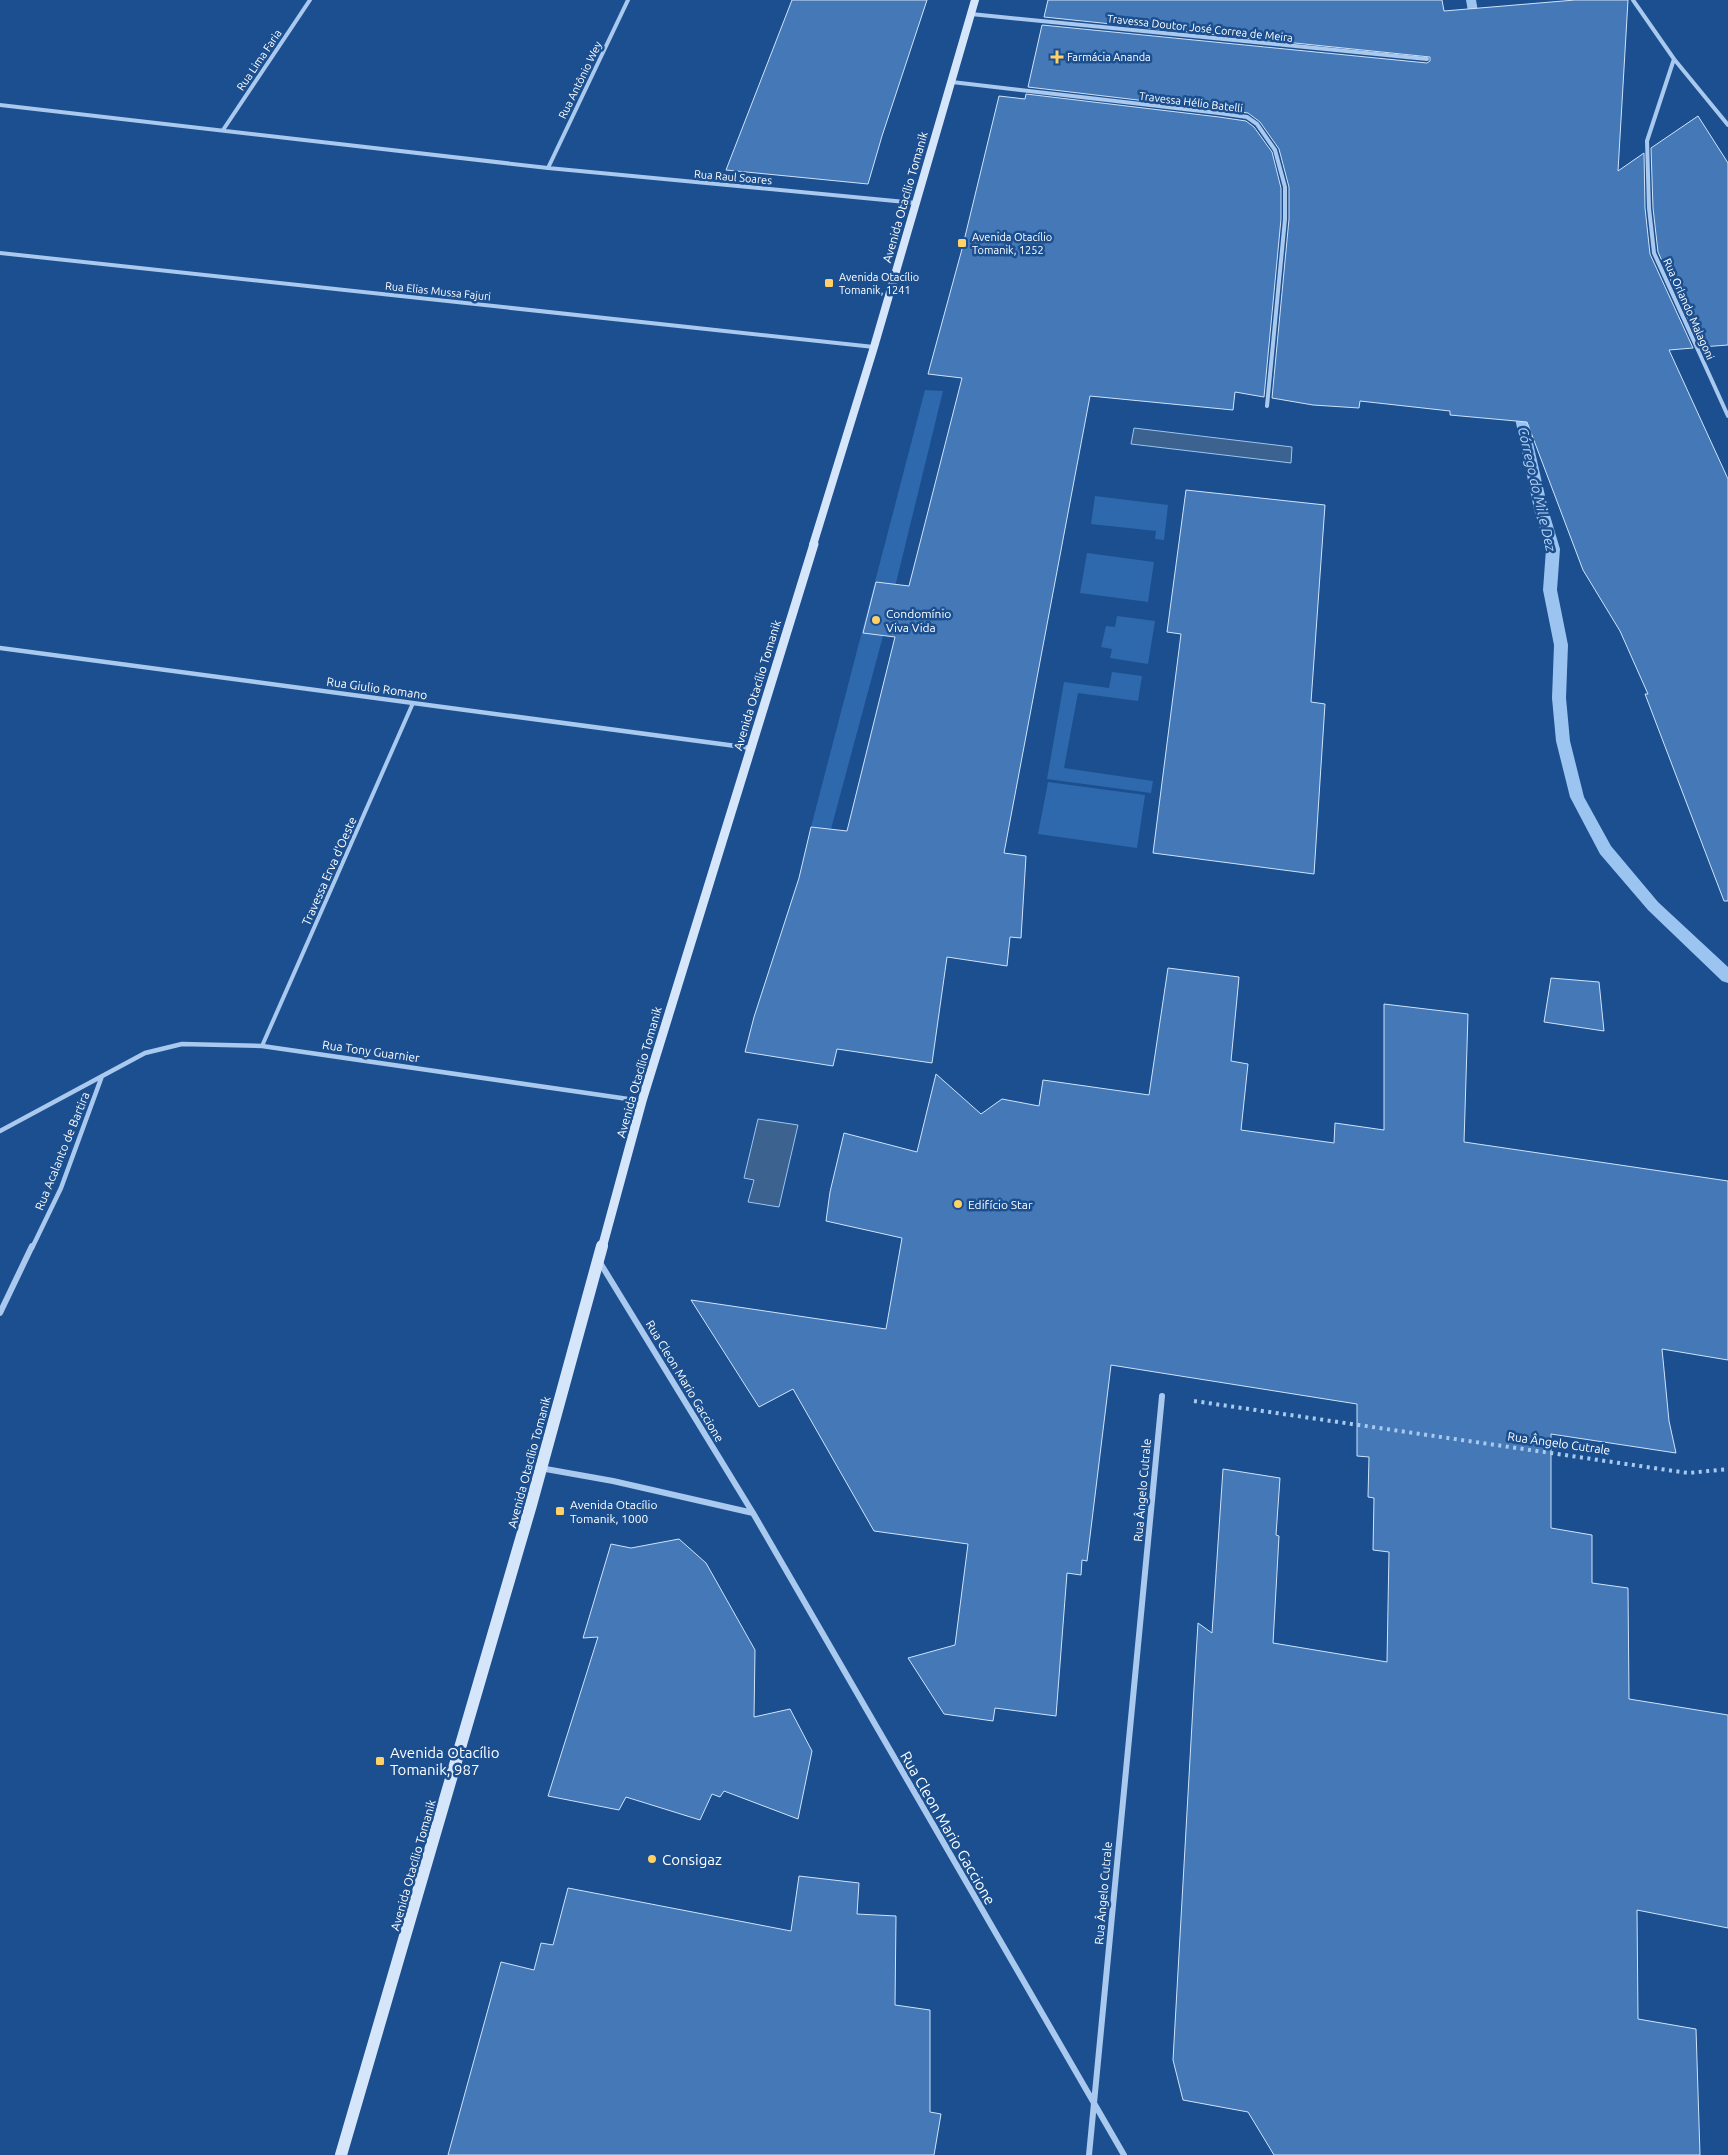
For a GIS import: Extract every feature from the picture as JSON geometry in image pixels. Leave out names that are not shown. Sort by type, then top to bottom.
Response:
[{"type":"street","name":"Rua Lima Faria","points":[[223,130],[310,0]]},
{"type":"street","name":"Rua Antônio Wey","points":[[548,168],[628,0]]},
{"type":"street","name":"Avenida Otacílio Tomanik","points":[[341,2155],[456,1764],[642,1101],[874,347],[952,82],[974,0]]},
{"type":"street","points":[[1633,0],[1674,59],[1728,125]]},
{"type":"street","name":"Travessa Doutor José Correa de Meira","points":[[971,14],[1427,59]]},
{"type":"street","name":"Rua Orlando Malagoni","points":[[1674,59],[1647,141],[1649,208],[1654,253],[1728,416]]},
{"type":"street","name":"Travessa Hélio Batelli","points":[[952,82],[1219,113],[1247,118],[1257,124],[1275,150],[1285,187],[1285,219],[1267,406]]},
{"type":"street","name":"Rua Raul Soares","points":[[0,105],[548,168],[916,202]]},
{"type":"street","name":"Rua Elias Mussa Fajuri","points":[[0,253],[874,347]]},
{"type":"street","name":"Rua Giulio Romano","points":[[0,648],[751,748]]},
{"type":"street","name":"Rua Tony Guarnier","points":[[0,1131],[145,1053],[182,1044],[262,1046],[642,1101]]},
{"type":"street","name":"Rua Acalanto de Bartira","points":[[0,1313],[60,1188],[102,1076]]},
{"type":"street","name":"Rua Cleon Mario Gaccione","points":[[598,1260],[752,1513],[1124,2155]]},
{"type":"street","name":"Rua Ângelo Cutrale","points":[[1089,2155],[1162,1396]]},
{"type":"street","points":[[540,1468],[613,1481],[752,1513]]},
{"type":"lane","name":"Travessa Erva d'Oeste","points":[[262,1046],[413,703]]},
{"type":"path","name":"Rua Ângelo Cutrale","points":[[1162,1396],[1688,1474],[1728,1469]]},
{"type":"shaded area","points":[[925,390],[943,391],[883,636],[831,829],[811,827]]},
{"type":"shaded area","points":[[1134,428],[1292,447],[1291,463],[1131,444]]},
{"type":"shaded area","points":[[1095,496],[1168,505],[1164,540],[1155,539],[1156,531],[1091,524]]},
{"type":"shaded area","points":[[1087,553],[1154,562],[1148,602],[1080,593]]},
{"type":"shaded area","points":[[1117,616],[1155,621],[1148,664],[1110,658],[1112,649],[1101,647],[1106,626],[1115,627]]},
{"type":"shaded area","points":[[1112,672],[1142,676],[1138,701],[1078,693],[1064,768],[1153,781],[1151,793],[1047,779],[1064,682],[1109,688]]},
{"type":"shaded area","points":[[1048,782],[1145,795],[1137,848],[1038,834]]},
{"type":"shaded area","points":[[758,1119],[798,1125],[779,1207],[748,1202],[754,1180],[744,1178]]},
{"type":"building","points":[[792,0],[927,0],[868,184],[726,170]]},
{"type":"building","points":[[1048,0],[1442,0],[1444,11],[1575,0],[1628,0],[1618,171],[1644,153],[1645,208],[1650,254],[1693,348],[1669,350],[1728,479],[1728,901],[1724,901],[1645,694],[1648,694],[1620,631],[1583,570],[1527,422],[1450,415],[1450,411],[1360,401],[1359,408],[1313,405],[1272,398],[1289,219],[1289,187],[1279,149],[1260,122],[1248,113],[1028,87],[1042,25],[1427,63],[1430,61],[1430,57],[1044,17]]},
{"type":"building","points":[[1026,94],[1219,117],[1246,121],[1254,127],[1272,152],[1281,188],[1281,219],[1264,397],[1235,392],[1233,410],[1090,396],[1004,853],[1026,856],[1021,938],[1010,937],[1007,966],[947,957],[932,1063],[837,1049],[833,1066],[745,1052],[754,1017],[799,878],[811,827],[847,831],[895,637],[863,633],[876,582],[909,586],[962,378],[928,374],[962,249],[999,96],[1025,99]]},
{"type":"building","points":[[1698,116],[1728,163],[1728,345],[1701,347],[1658,252],[1653,208],[1651,148]]},
{"type":"building","points":[[1186,490],[1325,505],[1311,702],[1325,704],[1314,874],[1153,853],[1181,634],[1167,632]]},
{"type":"building","points":[[1168,968],[1239,977],[1231,1061],[1248,1064],[1241,1130],[1334,1143],[1335,1123],[1384,1130],[1384,1004],[1468,1014],[1464,1142],[1728,1181],[1728,1360],[1662,1349],[1669,1421],[1676,1453],[1551,1434],[1551,1528],[1592,1535],[1592,1583],[1628,1588],[1629,1699],[1728,1715],[1728,1928],[1637,1910],[1638,2019],[1696,2029],[1700,2155],[1274,2155],[1248,2112],[1183,2100],[1173,2060],[1198,1623],[1212,1633],[1223,1469],[1280,1478],[1276,1535],[1279,1536],[1273,1643],[1387,1662],[1389,1552],[1373,1550],[1374,1498],[1368,1497],[1369,1457],[1357,1456],[1357,1404],[1111,1365],[1087,1561],[1082,1560],[1081,1575],[1067,1573],[1056,1716],[995,1708],[993,1721],[944,1714],[908,1658],[955,1645],[968,1544],[874,1531],[793,1389],[759,1407],[691,1300],[886,1329],[902,1238],[826,1221],[830,1192],[844,1133],[917,1152],[936,1074],[981,1114],[1002,1099],[1039,1106],[1043,1080],[1149,1095]]},
{"type":"building","points":[[1551,978],[1599,982],[1604,1031],[1544,1022]]},
{"type":"building","points":[[679,1539],[706,1563],[755,1650],[754,1717],[790,1709],[812,1751],[798,1819],[724,1791],[720,1797],[712,1794],[700,1820],[626,1797],[619,1810],[548,1796],[598,1637],[583,1638],[611,1544],[631,1548]]},
{"type":"building","points":[[799,1876],[859,1883],[857,1914],[896,1916],[895,2005],[930,2010],[930,2112],[941,2114],[934,2155],[448,2155],[501,1962],[534,1970],[541,1943],[553,1945],[568,1888],[791,1931]]},
{"type":"waterway","name":"Córrego do Mil e Dez","points":[[1471,0],[1476,29]]},
{"type":"waterway","name":"Córrego do Mil e Dez","points":[[1517,399],[1541,509],[1553,549],[1550,590],[1561,645],[1559,698],[1563,741],[1577,797],[1605,850],[1653,906],[1728,977]]},
{"type":"place","name":"Farmácia Ananda","points":[[1057,57]]},
{"type":"place","name":"Avenida Otacílio Tomanik, 1252","points":[[962,243]]},
{"type":"place","name":"Avenida Otacílio Tomanik, 1241","points":[[829,283]]},
{"type":"place","name":"Condomínio Viva Vida","points":[[876,620]]},
{"type":"place","name":"Edifício Star","points":[[958,1204]]},
{"type":"place","name":"Avenida Otacílio Tomanik, 1000","points":[[560,1511]]},
{"type":"place","name":"Avenida Otacílio Tomanik, 987","points":[[380,1761]]},
{"type":"place","name":"Consigaz","points":[[652,1859]]}]
